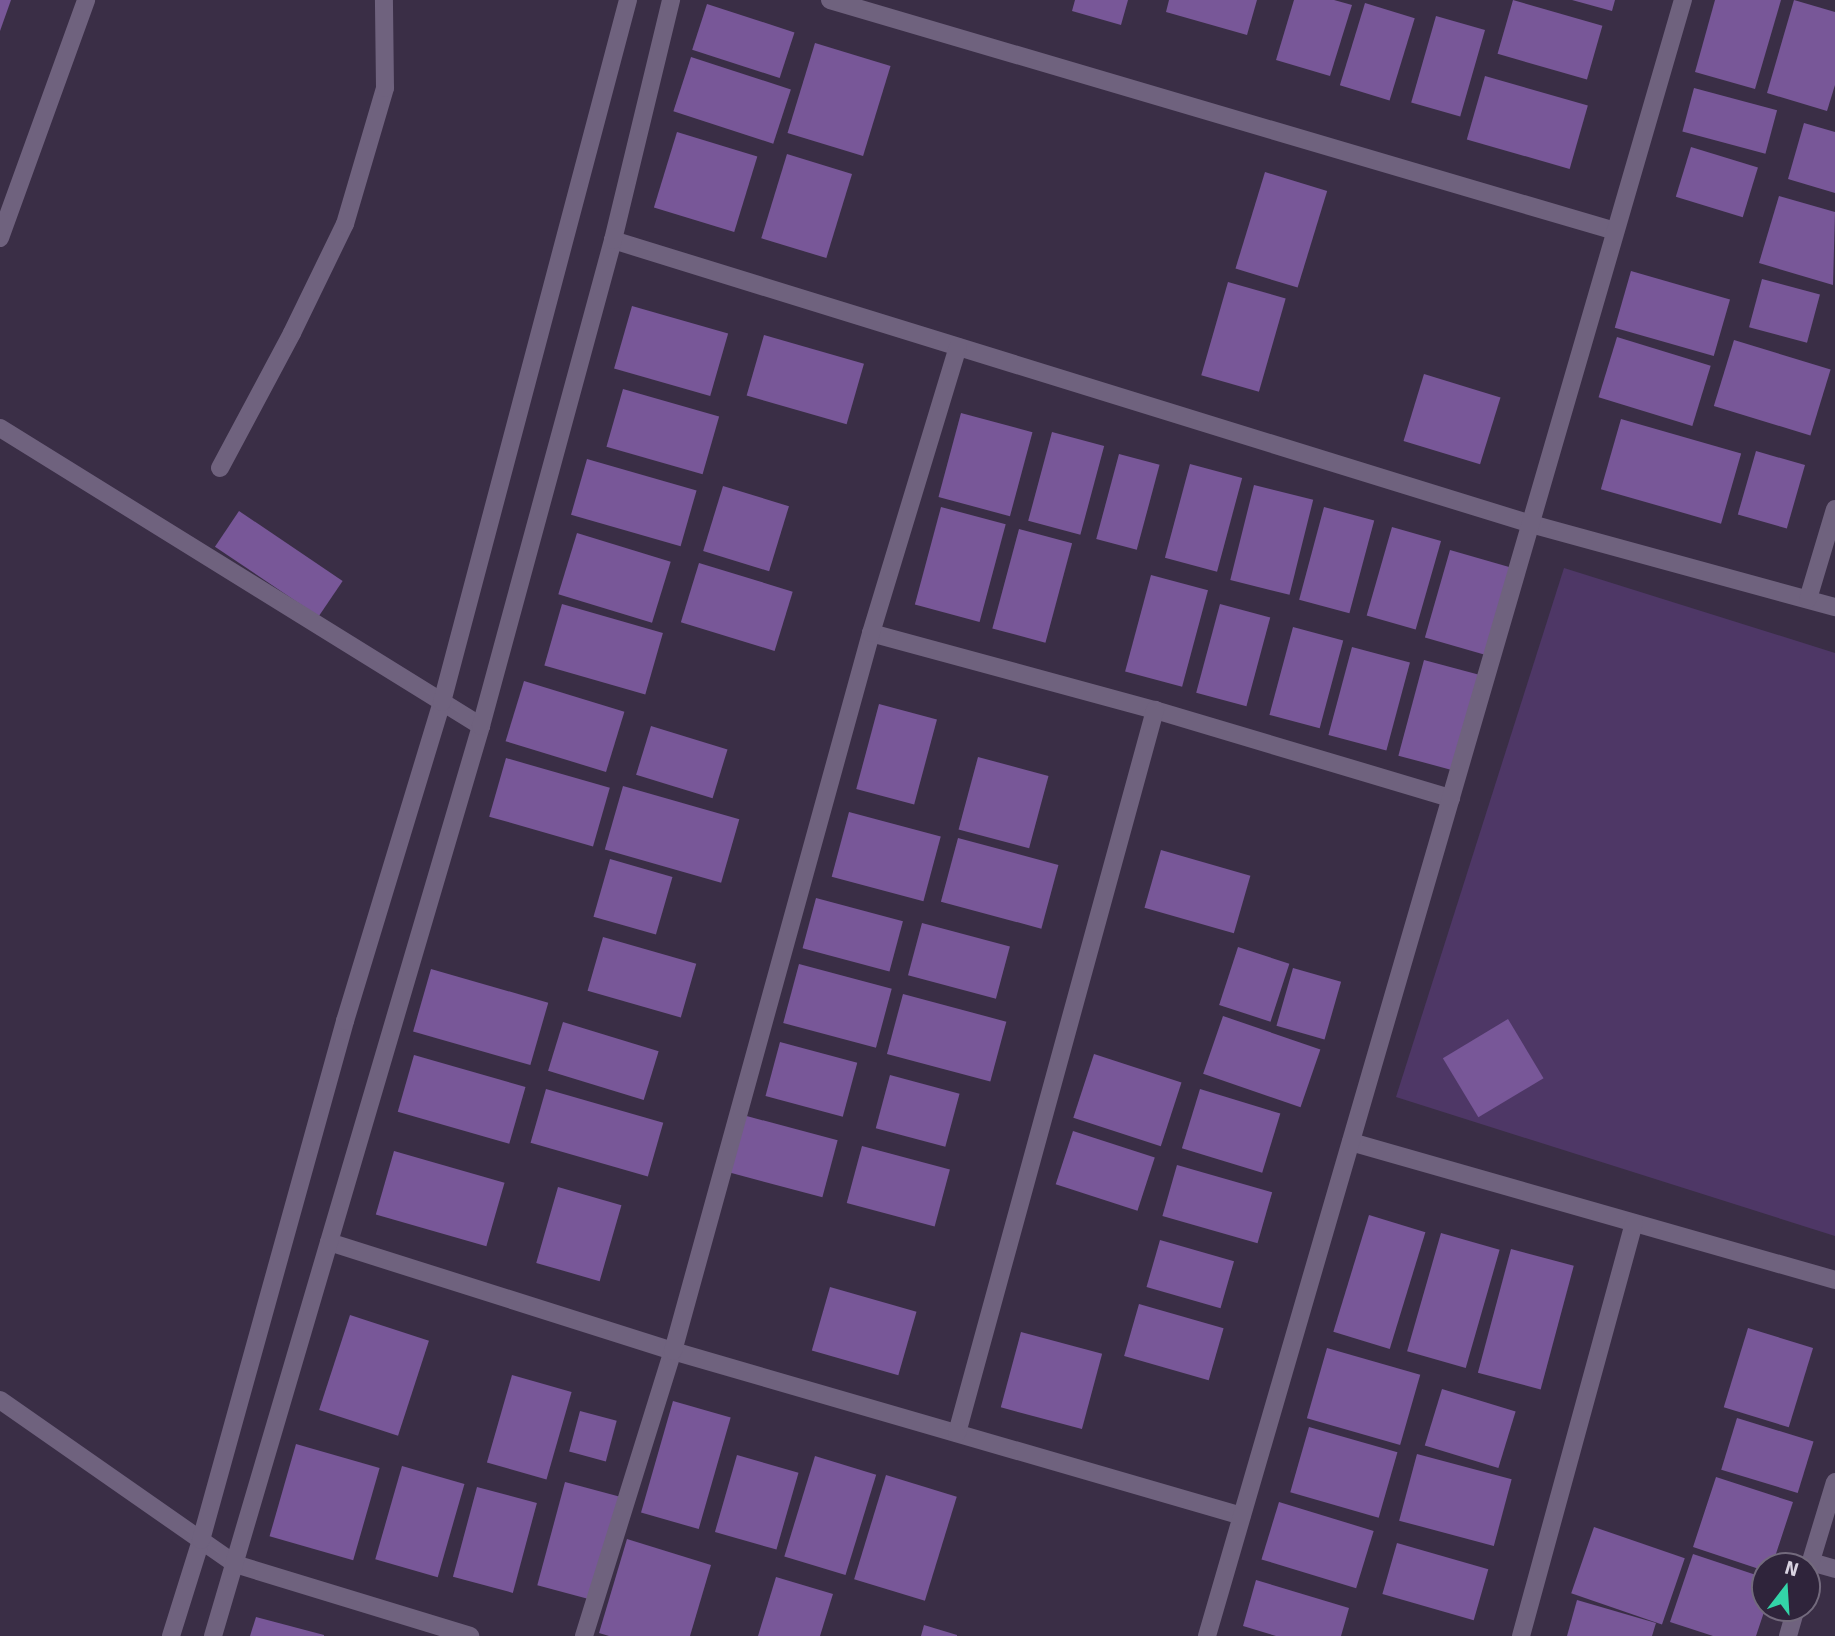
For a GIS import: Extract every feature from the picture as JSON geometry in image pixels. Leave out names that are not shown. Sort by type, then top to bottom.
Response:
[{"type":"street","points":[[0,238],[86,0]]},
{"type":"street","points":[[220,468],[292,333],[345,224],[385,88],[384,0]]},
{"type":"street","points":[[171,1636],[201,1540],[345,1021],[442,702],[628,0]]},
{"type":"street","points":[[212,1636],[481,726],[613,240],[671,0]]},
{"type":"street","points":[[830,0],[1615,232]]},
{"type":"street","points":[[1207,1636],[1683,0]]},
{"type":"street","points":[[613,240],[1531,524],[1835,607]]},
{"type":"street","points":[[584,1636],[673,1351],[871,634],[958,347]]},
{"type":"street","points":[[0,428],[481,726]]},
{"type":"street","points":[[1808,599],[1835,509]]},
{"type":"street","points":[[871,634],[1155,710],[1451,798]]},
{"type":"street","points":[[957,1433],[1155,710]]},
{"type":"street","points":[[1351,1142],[1835,1280]]},
{"type":"street","points":[[1521,1636],[1634,1223]]},
{"type":"street","points":[[329,1242],[673,1351],[1242,1516]]},
{"type":"street","points":[[0,1400],[235,1564],[470,1636]]},
{"type":"street","points":[[1814,1552],[1835,1482]]},
{"type":"shaded area","points":[[1564,568],[1835,653],[1835,1236],[1396,1097]]},
{"type":"building","points":[[0,0],[11,0],[0,31]]},
{"type":"building","points":[[1075,0],[1128,0],[1121,25],[1072,11]]},
{"type":"building","points":[[1169,0],[1257,0],[1247,35],[1166,12]]},
{"type":"building","points":[[1294,0],[1334,0],[1352,5],[1330,76],[1276,60]]},
{"type":"building","points":[[1513,0],[1602,26],[1587,79],[1498,54]]},
{"type":"building","points":[[1572,0],[1615,0],[1612,11]]},
{"type":"building","points":[[1715,0],[1781,0],[1755,89],[1695,72]]},
{"type":"building","points":[[1794,0],[1835,12],[1835,85],[1827,111],[1767,93]]},
{"type":"building","points":[[1365,3],[1415,18],[1390,100],[1340,85]]},
{"type":"building","points":[[707,4],[794,32],[780,78],[692,50]]},
{"type":"building","points":[[1436,16],[1485,30],[1460,117],[1411,103]]},
{"type":"building","points":[[815,43],[891,66],[863,156],[788,133]]},
{"type":"building","points":[[691,57],[791,89],[773,144],[673,111]]},
{"type":"building","points":[[1485,76],[1588,105],[1570,169],[1467,139]]},
{"type":"building","points":[[1694,88],[1777,110],[1765,154],[1682,131]]},
{"type":"building","points":[[1804,123],[1835,132],[1835,193],[1788,179]]},
{"type":"building","points":[[677,132],[757,157],[734,232],[654,208]]},
{"type":"building","points":[[1691,147],[1758,167],[1743,217],[1676,197]]},
{"type":"building","points":[[787,154],[852,174],[826,258],[761,238]]},
{"type":"building","points":[[1265,172],[1327,191],[1298,288],[1235,269]]},
{"type":"building","points":[[1779,196],[1835,212],[1833,285],[1759,263]]},
{"type":"building","points":[[1631,271],[1730,299],[1714,356],[1615,328]]},
{"type":"building","points":[[1762,279],[1820,295],[1807,343],[1749,327]]},
{"type":"building","points":[[1228,282],[1286,299],[1259,392],[1201,375]]},
{"type":"building","points":[[632,306],[728,334],[710,396],[614,368]]},
{"type":"building","points":[[764,335],[864,364],[847,424],[747,396]]},
{"type":"building","points":[[1617,337],[1711,366],[1692,426],[1599,397]]},
{"type":"building","points":[[1734,340],[1831,370],[1810,436],[1714,406]]},
{"type":"building","points":[[1424,374],[1501,397],[1480,464],[1404,441]]},
{"type":"building","points":[[623,389],[719,417],[703,474],[606,447]]},
{"type":"building","points":[[961,413],[1032,432],[1010,516],[938,497]]},
{"type":"building","points":[[1621,419],[1741,453],[1721,524],[1601,489]]},
{"type":"building","points":[[1052,432],[1104,446],[1080,535],[1028,521]]},
{"type":"building","points":[[1756,451],[1805,465],[1787,529],[1738,514]]},
{"type":"building","points":[[1119,454],[1160,465],[1137,550],[1096,539]]},
{"type":"building","points":[[587,459],[697,490],[681,546],[571,515]]},
{"type":"building","points":[[1190,464],[1242,478],[1217,572],[1165,558]]},
{"type":"building","points":[[1254,485],[1313,500],[1289,595],[1230,580]]},
{"type":"building","points":[[723,486],[789,506],[769,571],[703,551]]},
{"type":"building","points":[[941,507],[1006,524],[980,622],[915,605]]},
{"type":"building","points":[[1324,507],[1374,520],[1349,613],[1299,600]]},
{"type":"building","points":[[239,511],[343,581],[319,617],[215,547]]},
{"type":"building","points":[[1392,527],[1441,541],[1416,629],[1367,615]]},
{"type":"building","points":[[1019,529],[1072,543],[1045,643],[992,628]]},
{"type":"building","points":[[577,533],[671,562],[652,623],[558,594]]},
{"type":"building","points":[[1450,550],[1513,568],[1488,656],[1425,637]]},
{"type":"building","points":[[699,563],[793,592],[775,651],[681,622]]},
{"type":"building","points":[[1151,575],[1208,590],[1182,687],[1125,672]]},
{"type":"building","points":[[562,604],[663,633],[645,694],[544,666]]},
{"type":"building","points":[[1220,604],[1270,617],[1246,706],[1196,693]]},
{"type":"building","points":[[1293,627],[1343,640],[1320,728],[1269,715]]},
{"type":"building","points":[[1352,647],[1410,663],[1386,750],[1328,735]]},
{"type":"building","points":[[1424,660],[1480,675],[1454,771],[1398,756]]},
{"type":"building","points":[[524,681],[624,712],[606,772],[506,741]]},
{"type":"building","points":[[879,704],[937,720],[914,805],[856,789]]},
{"type":"building","points":[[651,726],[728,749],[713,798],[636,775]]},
{"type":"building","points":[[978,757],[1049,776],[1029,848],[959,829]]},
{"type":"building","points":[[506,758],[610,788],[593,846],[489,817]]},
{"type":"building","points":[[623,786],[739,819],[721,883],[605,849]]},
{"type":"building","points":[[849,812],[941,837],[923,901],[832,877]]},
{"type":"building","points":[[958,838],[1058,865],[1041,929],[941,902]]},
{"type":"building","points":[[1161,850],[1250,876],[1234,933],[1144,908]]},
{"type":"building","points":[[610,859],[672,877],[656,935],[593,917]]},
{"type":"building","points":[[816,898],[903,921],[889,972],[803,948]]},
{"type":"building","points":[[922,923],[1010,947],[996,999],[908,975]]},
{"type":"building","points":[[603,937],[696,964],[681,1018],[588,991]]},
{"type":"building","points":[[1238,947],[1289,964],[1271,1022],[1219,1005]]},
{"type":"building","points":[[799,964],[892,989],[876,1048],[783,1023]]},
{"type":"building","points":[[1293,968],[1341,982],[1325,1039],[1276,1026]]},
{"type":"building","points":[[431,969],[548,1003],[530,1065],[413,1031]]},
{"type":"building","points":[[903,994],[1006,1022],[990,1082],[887,1054]]},
{"type":"building","points":[[1223,1016],[1320,1050],[1301,1107],[1203,1074]]},
{"type":"building","points":[[1508,1019],[1544,1078],[1478,1117],[1443,1058]]},
{"type":"building","points":[[563,1022],[659,1051],[644,1100],[548,1071]]},
{"type":"building","points":[[780,1042],[857,1063],[843,1117],[766,1096]]},
{"type":"building","points":[[1094,1054],[1181,1082],[1161,1146],[1073,1118]]},
{"type":"building","points":[[414,1055],[526,1087],[509,1144],[398,1112]]},
{"type":"building","points":[[890,1075],[960,1094],[945,1147],[876,1128]]},
{"type":"building","points":[[546,1089],[663,1123],[648,1176],[531,1143]]},
{"type":"building","points":[[1200,1089],[1280,1114],[1262,1173],[1182,1148]]},
{"type":"building","points":[[743,1115],[838,1140],[822,1197],[728,1172]]},
{"type":"building","points":[[1073,1131],[1155,1158],[1137,1211],[1056,1184]]},
{"type":"building","points":[[862,1146],[950,1170],[935,1227],[847,1203]]},
{"type":"building","points":[[394,1151],[505,1183],[486,1246],[376,1214]]},
{"type":"building","points":[[1177,1165],[1272,1192],[1258,1243],[1162,1216]]},
{"type":"building","points":[[558,1187],[621,1205],[600,1281],[536,1263]]},
{"type":"building","points":[[1369,1215],[1425,1232],[1390,1349],[1333,1332]]},
{"type":"building","points":[[1441,1233],[1500,1250],[1466,1368],[1407,1351]]},
{"type":"building","points":[[1160,1240],[1234,1261],[1221,1308],[1146,1287]]},
{"type":"building","points":[[1511,1249],[1574,1266],[1541,1389],[1478,1373]]},
{"type":"building","points":[[830,1287],[917,1312],[898,1375],[812,1350]]},
{"type":"building","points":[[1139,1304],[1224,1328],[1209,1380],[1124,1356]]},
{"type":"building","points":[[350,1315],[429,1341],[398,1436],[319,1410]]},
{"type":"building","points":[[1748,1328],[1813,1348],[1789,1427],[1724,1407]]},
{"type":"building","points":[[1021,1332],[1102,1354],[1082,1429],[1001,1407]]},
{"type":"building","points":[[1327,1348],[1420,1375],[1400,1445],[1307,1418]]},
{"type":"building","points":[[512,1375],[572,1392],[547,1480],[487,1462]]},
{"type":"building","points":[[1442,1389],[1516,1412],[1498,1468],[1425,1445]]},
{"type":"building","points":[[673,1401],[731,1418],[699,1529],[641,1513]]},
{"type":"building","points":[[580,1411],[617,1421],[606,1461],[569,1452]]},
{"type":"building","points":[[1737,1418],[1814,1441],[1798,1493],[1721,1470]]},
{"type":"building","points":[[1309,1427],[1397,1452],[1379,1518],[1290,1492]]},
{"type":"building","points":[[296,1444],[380,1468],[353,1560],[270,1536]]},
{"type":"building","points":[[1417,1454],[1512,1479],[1494,1546],[1399,1521]]},
{"type":"building","points":[[737,1455],[799,1473],[776,1550],[715,1532]]},
{"type":"building","points":[[815,1456],[876,1475],[846,1575],[784,1556]]},
{"type":"building","points":[[402,1466],[464,1484],[438,1577],[375,1559]]},
{"type":"building","points":[[886,1475],[957,1497],[925,1601],[854,1579]]},
{"type":"building","points":[[1716,1477],[1793,1502],[1777,1552],[1751,1552],[1751,1566],[1693,1547]]},
{"type":"building","points":[[565,1482],[619,1496],[591,1600],[537,1585]]},
{"type":"building","points":[[477,1487],[537,1503],[513,1593],[453,1577]]},
{"type":"building","points":[[1279,1502],[1374,1531],[1356,1588],[1261,1559]]},
{"type":"building","points":[[1594,1527],[1685,1558],[1662,1624],[1571,1593]]},
{"type":"building","points":[[627,1539],[711,1565],[690,1636],[609,1636],[599,1633]]},
{"type":"building","points":[[1397,1543],[1488,1569],[1474,1620],[1382,1594]]},
{"type":"building","points":[[1693,1554],[1751,1573],[1751,1622],[1761,1622],[1756,1636],[1713,1636],[1670,1622]]},
{"type":"building","points":[[776,1577],[833,1594],[820,1636],[758,1636]]},
{"type":"building","points":[[1256,1580],[1349,1608],[1341,1636],[1276,1636],[1243,1626]]},
{"type":"building","points":[[1577,1600],[1656,1623],[1652,1636],[1567,1636]]},
{"type":"building","points":[[256,1617],[324,1635],[324,1636],[250,1636]]},
{"type":"building","points":[[924,1625],[957,1635],[957,1636],[921,1636]]}]
